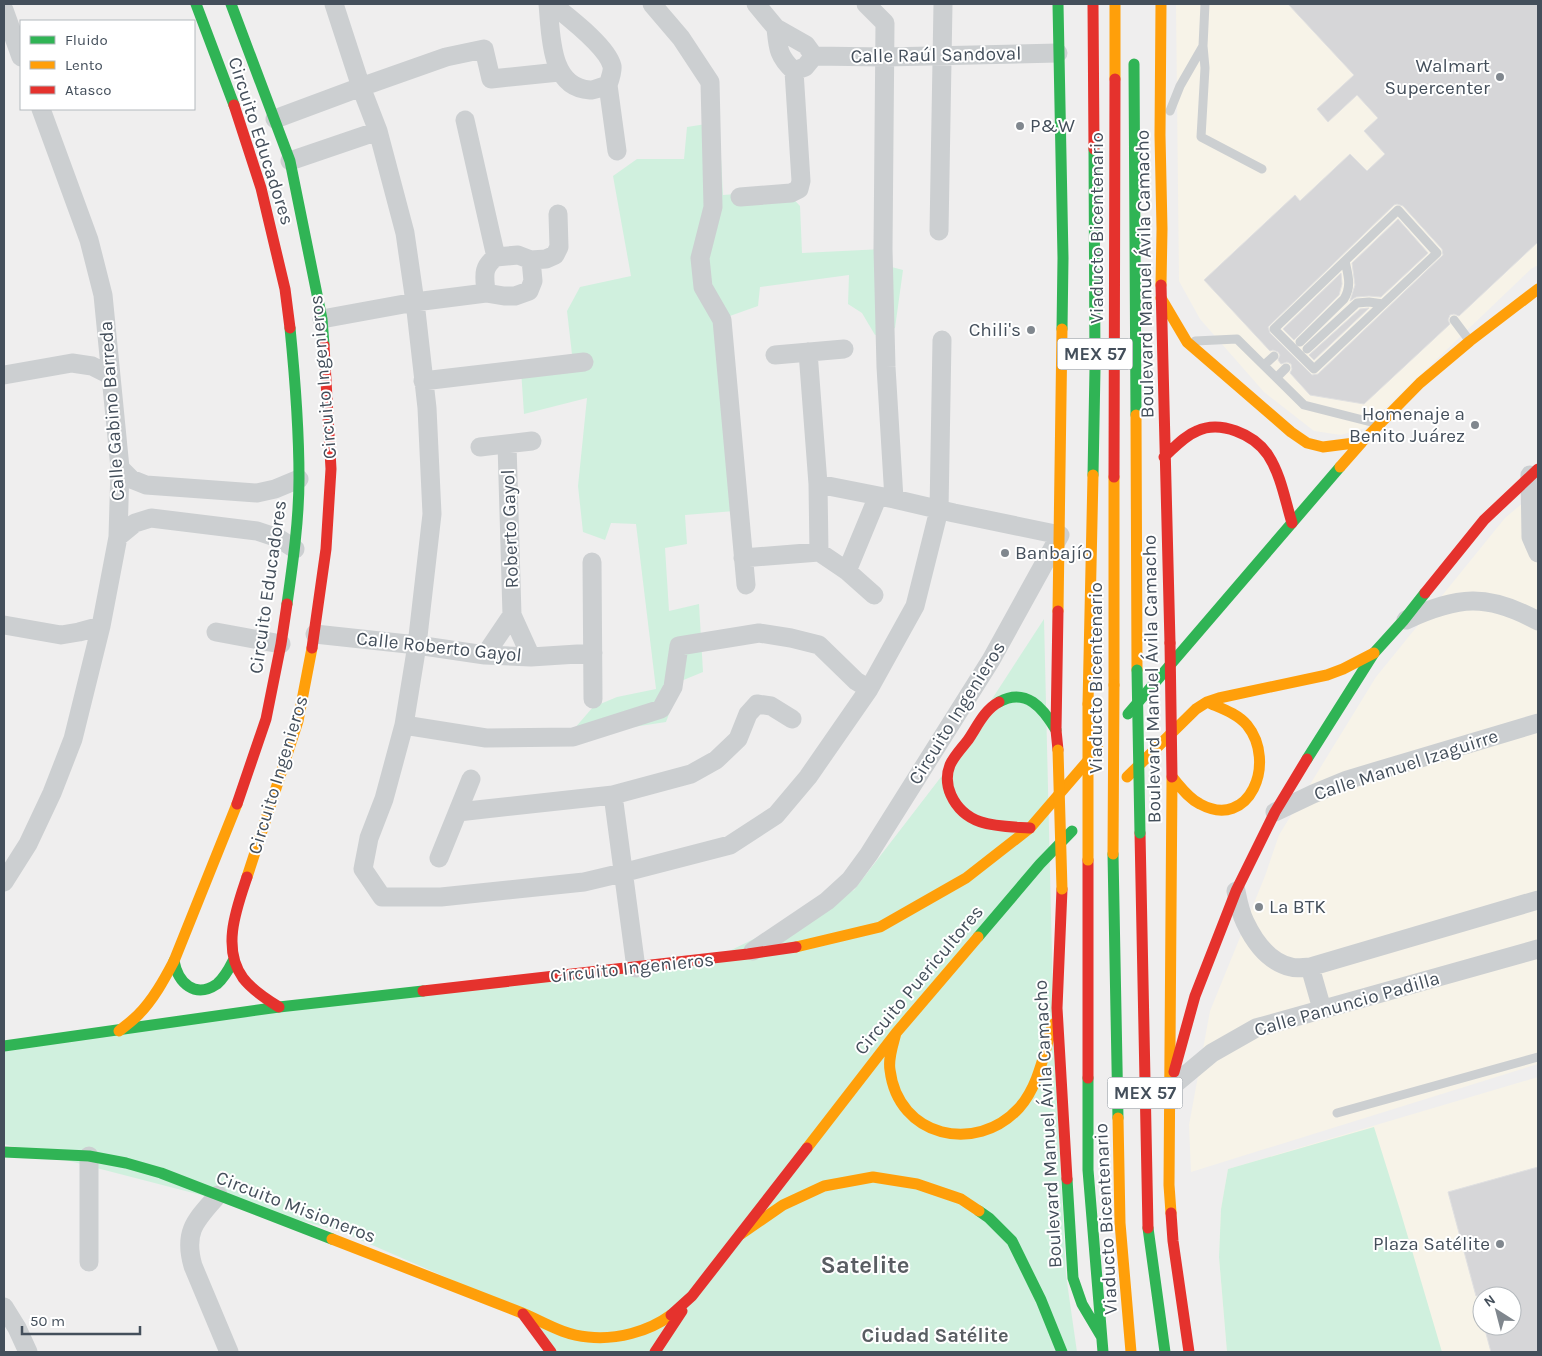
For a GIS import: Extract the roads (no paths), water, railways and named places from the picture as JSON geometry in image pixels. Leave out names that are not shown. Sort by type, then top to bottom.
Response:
[{"type":"main road","name":"Circuito Educadores","points":[[119,1031],[138,1015],[163,982],[174,960],[242,792],[266,719],[281,644],[295,549],[299,479],[296,384],[285,289],[261,188],[230,93],[196,4]]},
{"type":"main road","name":"Circuito Ingenieros","points":[[230,4],[276,118],[290,162],[322,319],[331,469],[326,548],[315,634],[298,721],[235,912],[232,944],[233,961],[243,980],[257,994],[279,1007],[636,968],[803,946],[880,927],[966,878],[1030,828],[1362,442],[1420,383],[1470,341],[1538,289]]},
{"type":"main road","name":"Boulevard Manuel Ávila Camacho","points":[[1058,4],[1063,258],[1056,730],[1062,889],[1057,1008],[1073,1278],[1082,1304],[1101,1336]]},
{"type":"main road","name":"Boulevard Manuel Ávila Camacho","points":[[1093,4],[1095,369],[1088,704],[1088,1170],[1103,1352]]},
{"type":"main road","name":"Viaducto Bicentenario","points":[[1115,4],[1113,854],[1120,1223],[1131,1352]]},
{"type":"main road","name":"Boulevard Manuel Ávila Camacho","points":[[1161,4],[1161,297],[1172,776],[1169,1185],[1173,1240],[1189,1352]]},
{"type":"main road","name":"Boulevard Manuel Ávila Camacho","points":[[1134,53],[1136,670],[1147,1222],[1165,1352]]},
{"type":"main road","points":[[1161,297],[1187,342],[1291,432],[1307,443],[1323,447],[1362,442]]},
{"type":"main road","points":[[1164,457],[1183,439],[1204,428],[1226,428],[1246,434],[1267,453],[1279,478],[1292,523]]},
{"type":"main road","points":[[1170,1088],[1195,996],[1208,960],[1236,891],[1275,812],[1374,653],[1473,533],[1534,472]]},
{"type":"main road","name":"Circuito Puericultores","points":[[523,1313],[562,1332],[592,1337],[620,1336],[643,1330],[666,1319],[692,1296],[896,1033],[1040,864],[1196,709],[1207,702],[1327,675],[1374,653]]},
{"type":"main road","points":[[1030,828],[986,825],[974,821],[963,814],[954,804],[947,777],[951,764],[989,709],[996,702],[1017,696],[1027,698],[1044,711],[1056,730]]},
{"type":"main road","points":[[1172,776],[1192,798],[1202,805],[1213,809],[1228,810],[1239,805],[1252,794],[1258,784],[1261,754],[1256,738],[1247,725],[1234,715],[1207,702]]},
{"type":"main road","points":[[174,960],[174,968],[180,980],[192,988],[200,989],[214,985],[221,979],[233,961]]},
{"type":"main road","points":[[5,1047],[279,1007]]},
{"type":"main road","points":[[896,1033],[889,1069],[896,1093],[905,1110],[923,1125],[945,1133],[963,1135],[983,1131],[1000,1124],[1019,1108],[1034,1085],[1057,1008]]},
{"type":"main road","name":"Circuito Misioneros","points":[[5,1151],[89,1156],[126,1163],[162,1173],[523,1313]]},
{"type":"main road","points":[[741,1234],[783,1205],[824,1186],[873,1176],[917,1184],[961,1199],[989,1218],[1012,1241],[1041,1300],[1062,1352]]},
{"type":"main road","points":[[655,1352],[692,1296]]},
{"type":"main road","points":[[523,1313],[550,1352]]},
{"type":"street","points":[[334,4],[361,87],[378,131],[405,233],[415,302],[426,408],[432,514],[417,645],[404,725],[384,799],[369,838],[363,869],[382,897],[440,897],[584,882],[730,845],[776,815],[808,777],[869,689],[915,606],[939,510],[942,340]]},
{"type":"street","points":[[548,4],[553,52],[559,72],[573,86],[591,90],[608,85]]},
{"type":"street","points":[[552,4],[594,40],[606,53],[612,67],[608,85],[617,151]]},
{"type":"street","points":[[652,4],[681,38],[710,82],[713,206],[700,258],[703,287],[722,320],[746,585]]},
{"type":"street","points":[[756,4],[776,28],[806,45],[814,56],[805,67],[794,71]]},
{"type":"street","points":[[846,572],[886,497],[886,367],[883,249],[885,23],[866,4]]},
{"type":"street","points":[[939,230],[943,4]]},
{"type":"street","points":[[4,10],[20,54]]},
{"type":"street","points":[[740,197],[791,193],[799,188],[801,181],[794,71],[784,62],[778,47],[776,28]]},
{"type":"street","points":[[276,118],[446,58],[484,49],[491,79],[559,72]]},
{"type":"street","name":"Calle Raúl Sandoval","points":[[814,56],[884,58],[1058,53]]},
{"type":"street","name":"Calle Gabino Barreda","points":[[4,882],[28,844],[52,793],[73,739],[101,626],[118,538],[120,468],[103,295],[89,240],[40,110]]},
{"type":"street","points":[[465,120],[496,257]]},
{"type":"street","points":[[290,162],[378,131]]},
{"type":"street","points":[[486,293],[484,273],[488,263],[496,257],[518,255],[530,260],[546,259],[555,255],[559,247],[558,214]]},
{"type":"street","points":[[322,319],[415,302],[486,293],[515,296],[529,291],[534,281],[530,260]]},
{"type":"street","points":[[775,355],[844,349]]},
{"type":"street","points":[[808,352],[818,484],[819,552]]},
{"type":"street","points":[[423,381],[584,362]]},
{"type":"street","points":[[4,375],[72,363],[92,366],[110,375]]},
{"type":"street","name":"Roberto Gayol","points":[[480,447],[532,441]]},
{"type":"street","name":"Roberto Gayol","points":[[507,444],[512,615],[531,657]]},
{"type":"street","points":[[120,468],[131,479],[146,485],[257,492],[275,489],[299,479]]},
{"type":"street","points":[[1534,472],[1531,537],[1538,553]]},
{"type":"street","points":[[818,484],[1060,535]]},
{"type":"street","points":[[118,538],[135,523],[151,518],[257,531],[278,538],[295,549]]},
{"type":"street","name":"Circuito Ingenieros","points":[[748,954],[827,901],[850,880],[869,854],[987,668],[1060,535]]},
{"type":"street","points":[[744,558],[819,552],[874,595]]},
{"type":"street","points":[[592,562],[593,699]]},
{"type":"street","points":[[1402,621],[1452,602],[1475,600],[1519,611],[1538,622]]},
{"type":"street","name":"Roberto Gayol","points":[[485,654],[512,615]]},
{"type":"street","points":[[4,625],[61,635],[101,626]]},
{"type":"street","points":[[216,632],[281,644]]},
{"type":"street","points":[[404,725],[486,738],[574,737],[661,709],[673,687],[679,646],[760,633],[819,645],[856,681],[869,689]]},
{"type":"street","name":"Calle Roberto Gayol","points":[[315,634],[485,654],[531,657],[593,653]]},
{"type":"street","points":[[458,812],[613,795],[691,774],[716,760],[738,739],[748,714],[757,704],[771,706],[792,719]]},
{"type":"street","name":"Calle Manuel Izaguirre","points":[[1275,812],[1347,780],[1538,723]]},
{"type":"street","points":[[439,858],[471,779]]},
{"type":"street","points":[[613,795],[636,968]]},
{"type":"street","points":[[1236,891],[1244,921],[1254,938],[1265,952],[1277,962],[1293,968],[1310,967],[1538,900]]},
{"type":"street","name":"Calle Panuncio Padilla","points":[[1170,1088],[1212,1053],[1256,1028],[1538,949]]},
{"type":"street","points":[[1310,967],[1322,1009]]},
{"type":"street","points":[[89,1156],[89,1262]]},
{"type":"street","points":[[218,1195],[196,1220],[189,1237],[189,1253],[230,1352]]},
{"type":"street","points":[[4,1307],[17,1328],[28,1352]]},
{"type":"lane","points":[[1205,4],[1201,137],[1262,169]]},
{"type":"lane","points":[[1160,135],[1180,86],[1203,46]]},
{"type":"lane","points":[[1398,210],[1437,253],[1314,369],[1274,328],[1345,261],[1398,210]]},
{"type":"lane","points":[[1345,261],[1350,282],[1348,292],[1303,345],[1357,303],[1383,304]]},
{"type":"lane","points":[[1454,320],[1470,341]]},
{"type":"lane","points":[[1187,342],[1237,339],[1304,405],[1380,424]]},
{"type":"lane","points":[[1264,365],[1274,356]]},
{"type":"lane","points":[[1277,377],[1286,368]]},
{"type":"lane","points":[[1337,1113],[1538,1057]]},
{"type":"place","name":"Walmart Supercenter","points":[[1500,77]]},
{"type":"place","name":"P&W","points":[[1020,126]]},
{"type":"place","name":"Chili's","points":[[1031,330]]},
{"type":"place","name":"Homenaje a Benito Juárez","points":[[1475,425]]},
{"type":"place","name":"Banbajío","points":[[1005,553]]},
{"type":"place","name":"La BTK","points":[[1259,907]]},
{"type":"place","name":"Plaza Satélite","points":[[1500,1244]]},
{"type":"district","name":"Satelite","points":[[865,1265]]},
{"type":"district","name":"Ciudad Satélite","points":[[935,1335]]}]
